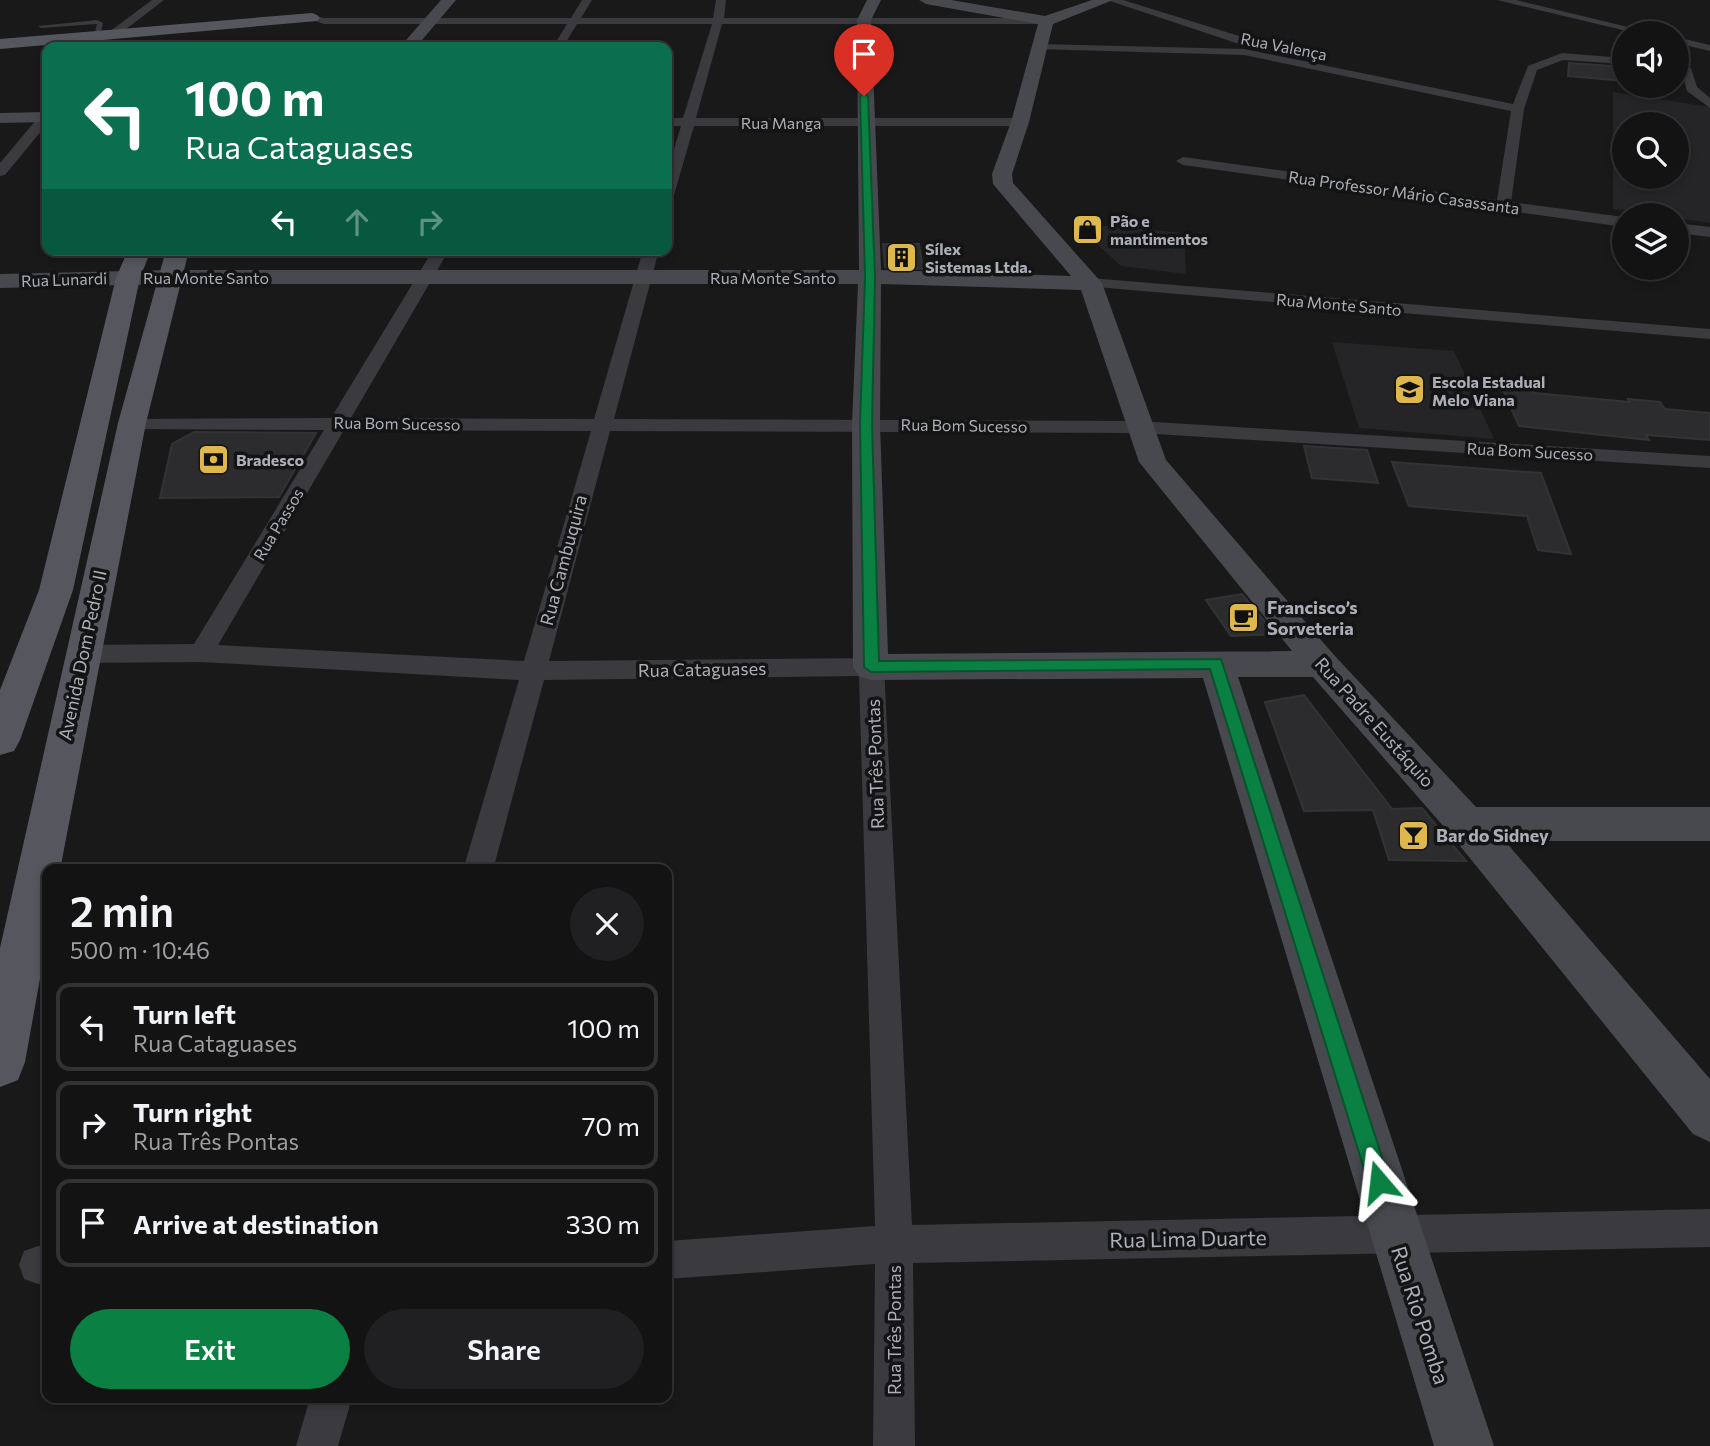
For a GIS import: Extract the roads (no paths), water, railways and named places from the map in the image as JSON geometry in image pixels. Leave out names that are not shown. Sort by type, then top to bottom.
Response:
[{"type":"main road","points":[[0,44],[105,35],[278,28],[306,0]]},
{"type":"main road","points":[[412,42],[449,0]]},
{"type":"main road","name":"Rua Três Pontas","points":[[871,667],[866,424],[870,277],[864,121],[864,20],[874,0]]},
{"type":"main road","points":[[926,0],[1046,21],[1106,0]]},
{"type":"main road","name":"Rua Padre Eustáquio","points":[[1046,21],[1020,122],[1002,174],[1003,184],[1090,283],[1153,462],[1322,664],[1466,824],[1710,1117]]},
{"type":"main road","points":[[129,42],[278,28],[309,22]]},
{"type":"main road","points":[[0,54],[42,50]]},
{"type":"main road","points":[[0,118],[42,117]]},
{"type":"main road","points":[[184,268],[219,259]]},
{"type":"main road","points":[[0,740],[56,590],[134,264]]},
{"type":"main road","name":"Rua Monte Santo","points":[[134,264],[426,277],[870,277],[1090,283]]},
{"type":"main road","name":"Rua Lunardi","points":[[0,281],[134,264]]},
{"type":"main road","name":"Avenida Dom Pedro II","points":[[0,1062],[82,654],[132,424],[184,268]]},
{"type":"main road","name":"Rua Rio Pomba","points":[[1216,663],[1464,1446]]},
{"type":"main road","name":"Rua Cataguases","points":[[871,667],[1322,664]]},
{"type":"main road","points":[[1466,824],[1710,824]]},
{"type":"street","points":[[105,35],[159,0]]},
{"type":"street","points":[[561,42],[587,0]]},
{"type":"street","points":[[672,178],[718,21],[721,0]]},
{"type":"street","points":[[1112,0],[1245,41],[1249,44],[1244,52]]},
{"type":"street","points":[[1502,0],[1612,25]]},
{"type":"street","points":[[1543,9],[1563,0]]},
{"type":"street","points":[[309,22],[1046,21]]},
{"type":"street","points":[[1689,43],[1710,48]]},
{"type":"street","name":"Rua Valença","points":[[1040,47],[1244,52],[1518,109]]},
{"type":"street","points":[[1503,206],[1518,109],[1532,68],[1562,56],[1612,60]]},
{"type":"street","points":[[1689,84],[1710,104]]},
{"type":"street","name":"Rua Manga","points":[[672,122],[1020,122]]},
{"type":"street","points":[[0,172],[42,123]]},
{"type":"street","name":"Rua Professor Mário Casassanta","points":[[1183,161],[1612,220]]},
{"type":"street","points":[[1689,230],[1710,232]]},
{"type":"street","name":"Rua Passos","points":[[201,653],[438,256]]},
{"type":"street","name":"Rua Cambuquira","points":[[480,864],[649,256]]},
{"type":"street","name":"Rua Monte Santo","points":[[1090,283],[1710,334]]},
{"type":"street","name":"Rua Bom Sucesso","points":[[132,424],[337,422],[600,426],[866,424],[1139,427],[1710,462]]},
{"type":"street","name":"Rua Cataguases","points":[[82,654],[201,653],[533,671],[871,667]]},
{"type":"street","name":"Rua Três Pontas","points":[[871,667],[894,1244],[894,1446]]},
{"type":"street","name":"Rua Lima Duarte","points":[[672,1260],[894,1244],[1710,1228]]},
{"type":"street","points":[[317,1446],[330,1403]]},
{"type":"lane","points":[[41,26],[97,22],[105,35]]},
{"type":"place","name":"Pão e mantimentos","points":[[1087,229]]},
{"type":"place","name":"Sílex Sistemas Ltda.","points":[[902,257]]},
{"type":"place","name":"Escola Estadual Melo Viana","points":[[1409,390]]},
{"type":"place","name":"Bradesco","points":[[213,459]]},
{"type":"place","name":"Francisco’s Sorveteria","points":[[1244,617]]},
{"type":"place","name":"Bar do Sidney","points":[[1413,835]]}]
